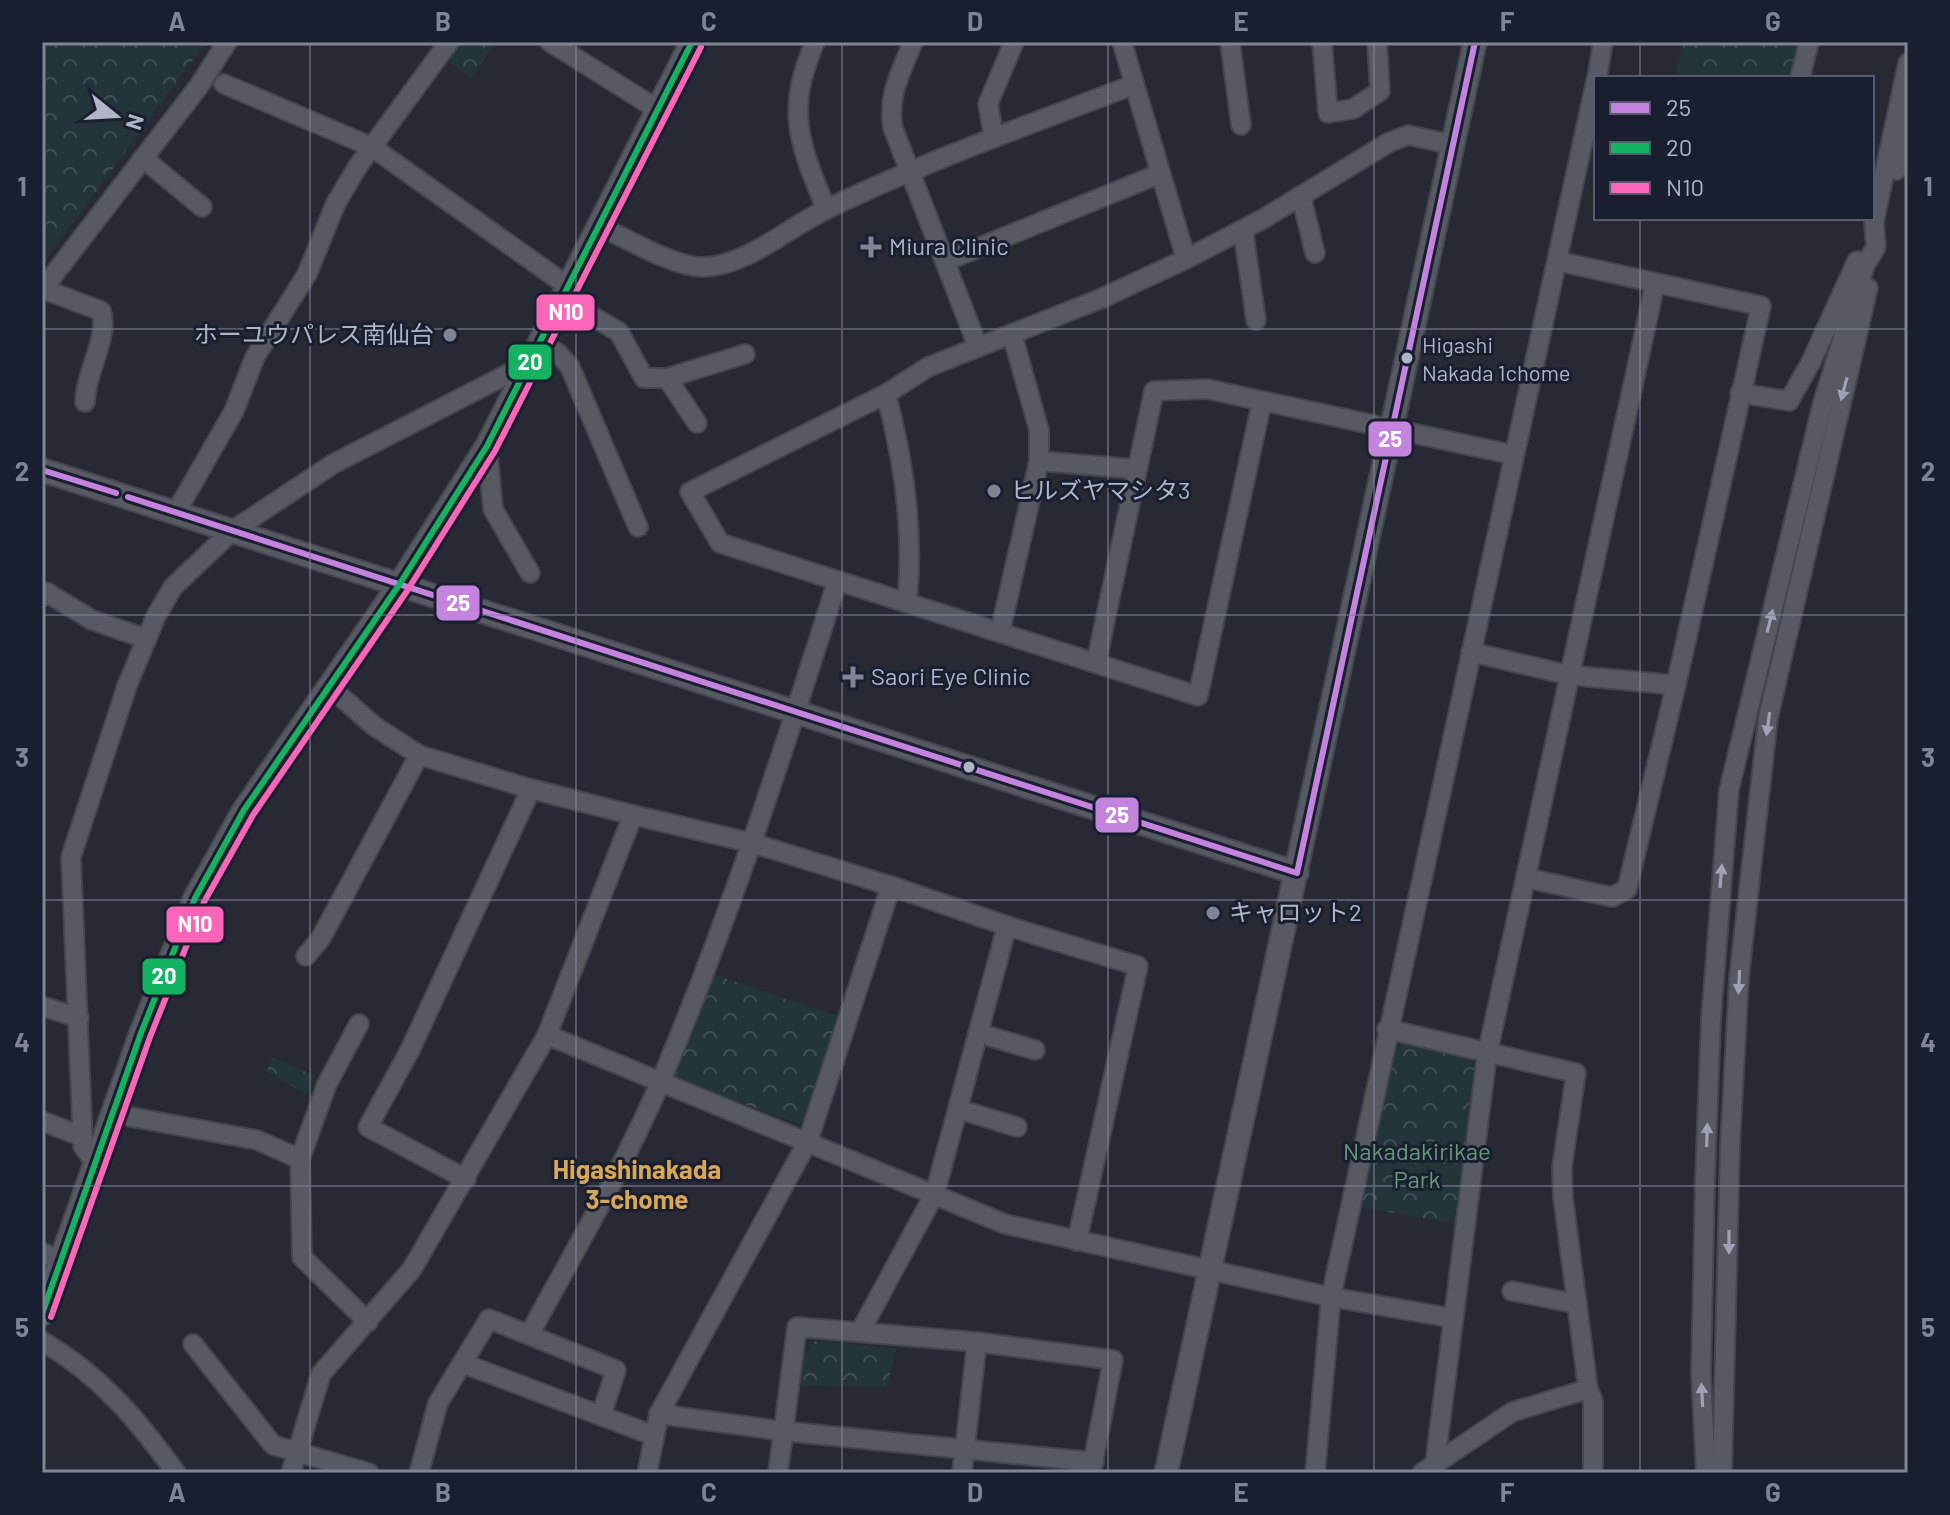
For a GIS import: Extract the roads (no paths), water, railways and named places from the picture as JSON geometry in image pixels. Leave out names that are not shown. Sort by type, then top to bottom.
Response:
[{"type":"street","points":[[85,402],[85,383],[105,322],[101,311],[42,290],[227,42]]},
{"type":"street","points":[[175,514],[234,411],[255,357],[307,274],[336,203],[372,147],[449,42]]},
{"type":"street","points":[[42,1314],[52,1257],[97,1166],[151,1004],[195,898],[244,810],[399,585],[487,446],[692,42]]},
{"type":"street","points":[[815,42],[799,81],[797,129],[826,209]]},
{"type":"street","points":[[913,42],[894,86],[890,108],[893,128],[978,347]]},
{"type":"street","points":[[994,138],[988,104],[1014,42]]},
{"type":"street","points":[[1122,42],[1186,259]]},
{"type":"street","points":[[1230,42],[1241,125]]},
{"type":"street","points":[[1322,42],[1328,113],[1353,109],[1380,91],[1377,42]]},
{"type":"street","points":[[1166,1473],[1475,42]]},
{"type":"street","points":[[1597,76],[1603,42]]},
{"type":"street","points":[[1800,76],[1809,42]]},
{"type":"street","points":[[560,45],[657,109]]},
{"type":"street","points":[[1706,1473],[1701,1375],[1705,1179],[1711,1019],[1729,790],[1822,406],[1865,265],[1876,247],[1874,222],[1908,63]]},
{"type":"street","points":[[224,84],[372,147],[619,332],[644,378],[667,378],[745,354]]},
{"type":"street","points":[[599,226],[680,262],[700,267],[747,254],[826,209],[994,138],[1133,85]]},
{"type":"street","points":[[1315,1473],[1331,1297],[1514,455],[1593,113]]},
{"type":"street","points":[[1722,1473],[1730,1146],[1739,978],[1768,718],[1876,247],[1908,122]]},
{"type":"street","points":[[1262,401],[1198,696],[720,543],[690,492],[886,394],[928,367],[1100,299],[1186,259],[1243,230],[1388,143],[1408,135],[1454,145]]},
{"type":"street","points":[[143,158],[202,207]]},
{"type":"street","points":[[946,261],[1159,174]]},
{"type":"street","points":[[1301,196],[1315,253]]},
{"type":"street","points":[[1243,230],[1256,320]]},
{"type":"street","points":[[1740,393],[1789,401],[1811,362],[1862,252],[1876,247]]},
{"type":"street","points":[[1527,878],[1612,897],[1627,889],[1761,306],[1557,261]]},
{"type":"street","points":[[1429,1469],[1487,1055],[1655,284]]},
{"type":"street","points":[[1000,632],[1039,461],[1039,430],[1012,334]]},
{"type":"street","points":[[97,1166],[83,1146],[71,857],[127,686],[173,587],[232,531],[333,464],[536,353],[559,354],[570,367],[638,527]]},
{"type":"street","points":[[667,378],[697,423]]},
{"type":"street","points":[[1096,663],[1154,391],[1207,389],[1514,455]]},
{"type":"street","points":[[886,394],[907,512],[911,563],[907,603]]},
{"type":"street","points":[[487,446],[493,509],[530,573]]},
{"type":"street","points":[[1039,461],[1136,469]]},
{"type":"street","points":[[42,470],[1297,873]]},
{"type":"street","points":[[529,1335],[617,1175],[660,1082],[752,843],[837,582]]},
{"type":"street","points":[[42,597],[46,592],[84,614],[147,639]]},
{"type":"street","points":[[1471,652],[1568,675],[1676,685]]},
{"type":"street","points":[[330,687],[374,726],[419,755],[531,789],[752,843],[1138,966],[1077,1241]]},
{"type":"street","points":[[306,956],[321,938],[419,755]]},
{"type":"street","points":[[466,1179],[368,1127],[410,1050],[531,789]]},
{"type":"street","points":[[291,1473],[321,1374],[412,1269],[547,1035],[633,815]]},
{"type":"street","points":[[647,1473],[652,1435],[659,1414],[808,1141],[891,886]]},
{"type":"street","points":[[860,1332],[935,1193],[1007,926]]},
{"type":"street","points":[[42,1006],[79,1018]]},
{"type":"street","points":[[359,1024],[327,1084],[300,1159],[302,1257],[368,1322]]},
{"type":"street","points":[[1387,1029],[1487,1055],[1576,1073],[1562,1167],[1588,1389],[1593,1401],[1593,1473]]},
{"type":"street","points":[[978,1033],[1035,1050]]},
{"type":"street","points":[[547,1035],[1005,1224],[1331,1297],[1452,1318]]},
{"type":"street","points":[[958,1109],[1017,1127]]},
{"type":"street","points":[[115,1114],[257,1140],[300,1159]]},
{"type":"street","points":[[42,1121],[83,1137]]},
{"type":"street","points":[[1512,1291],[1577,1304]]},
{"type":"street","points":[[419,1473],[438,1403],[489,1319],[616,1370],[601,1416]]},
{"type":"street","points":[[659,1414],[782,1431],[965,1448],[1092,1468],[1113,1360],[977,1342],[797,1327],[782,1431],[778,1473]]},
{"type":"street","points":[[42,1341],[77,1362],[107,1390],[138,1421],[176,1473]]},
{"type":"street","points":[[962,1473],[977,1342]]},
{"type":"street","points":[[193,1344],[273,1445],[369,1473]]},
{"type":"street","points":[[462,1363],[652,1435]]},
{"type":"street","points":[[1429,1469],[1512,1412],[1588,1389]]},
{"type":"place","name":"Miura Clinic","points":[[871,247]]},
{"type":"place","name":"ホーユウパレス南仙台","points":[[450,335]]},
{"type":"place","name":"Higashi Nakada 1chome","points":[[1407,358]]},
{"type":"place","name":"ヒルズヤマシタ3","points":[[994,491]]},
{"type":"place","name":"Saori Eye Clinic","points":[[853,677]]},
{"type":"place","name":"キャロット2","points":[[1213,913]]},
{"type":"district","name":"Higashinakada 3-chome","points":[[637,1185]]},
{"type":"park label","name":"Nakadakirikae Park","points":[[1417,1166]]}]
